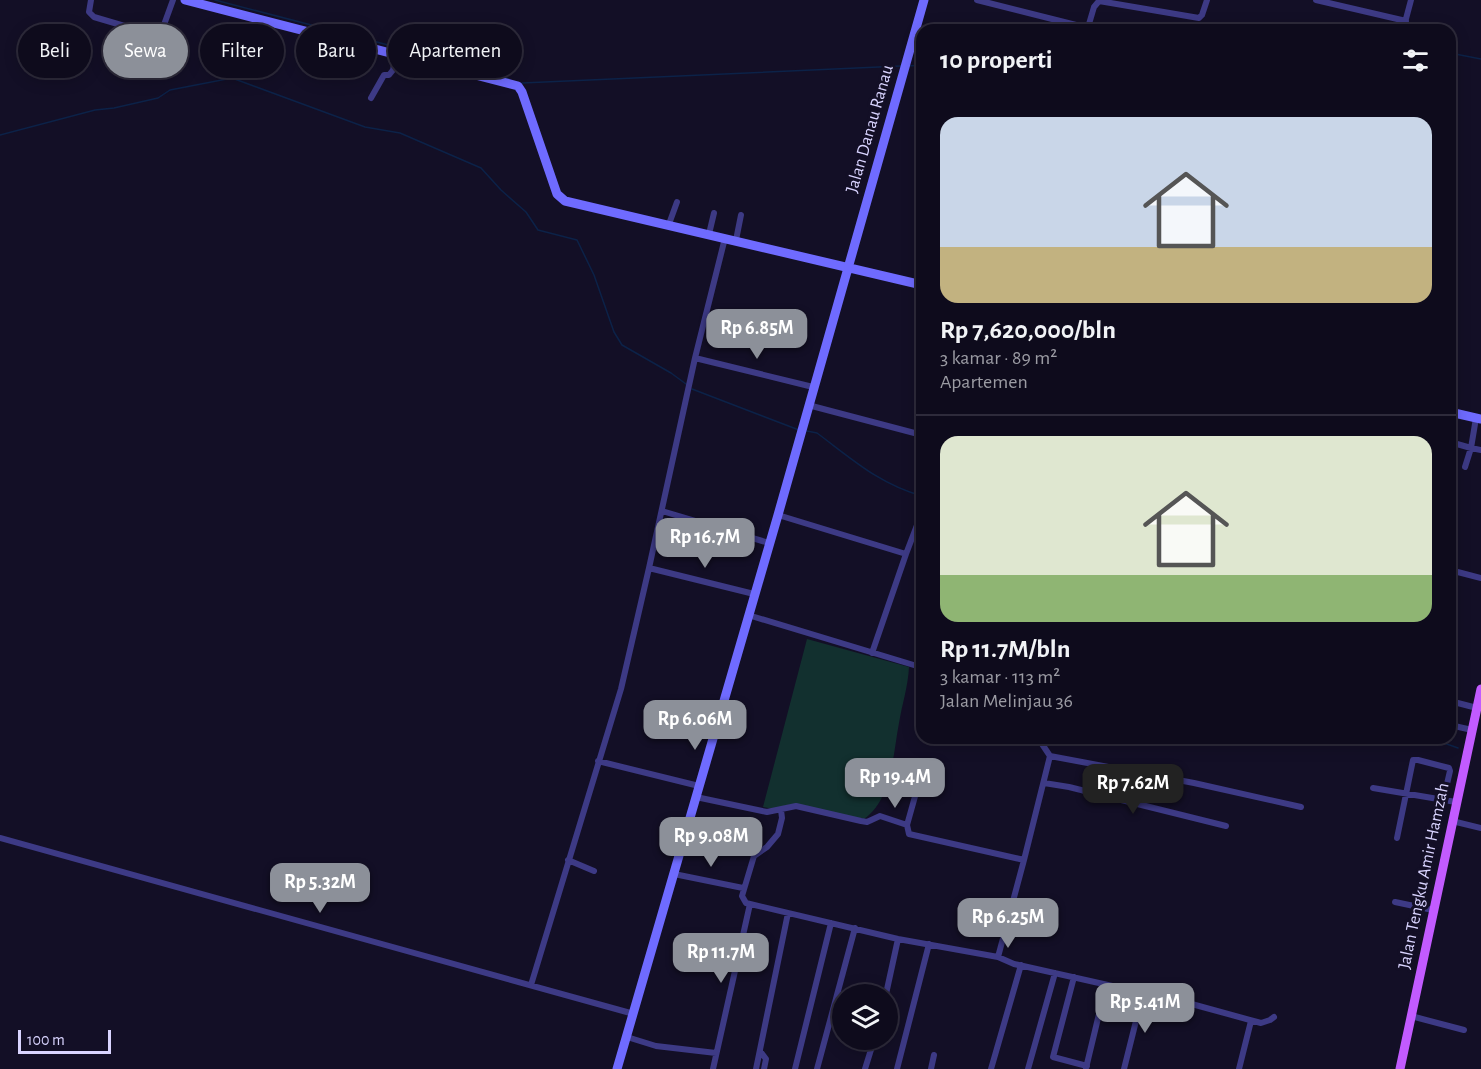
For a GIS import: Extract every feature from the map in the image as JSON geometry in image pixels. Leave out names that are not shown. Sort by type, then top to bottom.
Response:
[{"type":"main road","name":"Jalan Tengku Amir Hamzah","points":[[1400,1069],[1481,689]]},
{"type":"street","points":[[91,0],[89,12],[94,17],[155,35],[161,33],[173,0]]},
{"type":"street","points":[[185,0],[296,29]]},
{"type":"street","name":"Jalan Danau Ranau","points":[[917,24],[924,0]]},
{"type":"street","points":[[977,0],[1072,24]]},
{"type":"street","points":[[1089,24],[1099,1],[1199,18],[1208,0]]},
{"type":"street","points":[[1316,0],[1406,21]]},
{"type":"street","points":[[1405,24],[1411,0]]},
{"type":"street","name":"Jalan Danau Ranau","points":[[617,1069],[778,515],[916,28]]},
{"type":"street","points":[[371,98],[384,75],[388,75]]},
{"type":"street","points":[[487,78],[518,86],[522,92],[558,197],[565,201],[916,284]]},
{"type":"street","points":[[669,224],[677,202]]},
{"type":"street","points":[[709,234],[714,213]]},
{"type":"street","points":[[736,240],[741,215]]},
{"type":"street","points":[[531,985],[621,689],[695,358],[725,238]]},
{"type":"street","points":[[695,358],[813,387]]},
{"type":"street","points":[[808,405],[916,433]]},
{"type":"street","points":[[1456,413],[1479,419],[1465,467]]},
{"type":"street","points":[[1456,444],[1481,450]]},
{"type":"street","points":[[662,511],[769,543]]},
{"type":"street","points":[[778,515],[906,554]]},
{"type":"street","points":[[872,653],[916,528]]},
{"type":"street","points":[[649,568],[754,594]]},
{"type":"street","points":[[1456,572],[1481,578]]},
{"type":"street","points":[[748,615],[916,666]]},
{"type":"street","points":[[1456,703],[1477,708]]},
{"type":"street","points":[[1456,726],[1472,730]]},
{"type":"street","points":[[1042,744],[1050,756],[1194,783],[1301,807]]},
{"type":"street","points":[[998,957],[1050,756]]},
{"type":"street","points":[[1397,838],[1412,762],[1418,760],[1449,768],[1443,801]]},
{"type":"street","points":[[598,761],[699,786]]},
{"type":"street","points":[[921,775],[908,833],[1024,860]]},
{"type":"street","points":[[1044,783],[1069,787],[1226,826]]},
{"type":"street","points":[[1373,788],[1456,802]]},
{"type":"street","points":[[696,797],[767,812],[796,806],[867,822],[880,816],[908,825]]},
{"type":"street","points":[[781,810],[782,818],[777,834],[767,847],[754,856],[743,888],[742,898],[750,904],[898,939],[960,952],[998,957],[1021,965],[1251,1021],[1265,1022],[1274,1017]]},
{"type":"street","points":[[1452,821],[1481,828]]},
{"type":"street","points":[[0,838],[634,1014]]},
{"type":"street","points":[[568,860],[594,871]]},
{"type":"street","points":[[674,874],[743,888]]},
{"type":"street","points":[[1395,902],[1434,910]]},
{"type":"street","points":[[713,1069],[750,904]]},
{"type":"street","points":[[756,1069],[789,913]]},
{"type":"street","points":[[795,1069],[831,923]]},
{"type":"street","points":[[817,1069],[855,928]]},
{"type":"street","points":[[888,984],[898,939]]},
{"type":"street","points":[[897,1069],[929,944]]},
{"type":"street","points":[[991,1069],[1021,965]]},
{"type":"street","points":[[1028,1069],[1055,973]]},
{"type":"street","points":[[1074,977],[1053,1057],[1086,1067],[1106,985]]},
{"type":"street","points":[[1124,1069],[1143,993]]},
{"type":"street","points":[[1411,1016],[1464,1030]]},
{"type":"street","points":[[1239,1069],[1251,1021]]},
{"type":"street","points":[[627,1037],[656,1046],[717,1053]]},
{"type":"street","points":[[760,1050],[766,1059],[764,1069]]},
{"type":"street","points":[[865,1069],[870,1050]]},
{"type":"street","points":[[931,1069],[934,1055]]},
{"type":"green space","points":[[807,639],[909,667],[890,776],[880,800],[864,819],[792,804],[773,809],[763,807]]},
{"type":"waterway","points":[[215,0],[469,66],[509,79]]},
{"type":"waterway","points":[[1456,54],[1481,59]]},
{"type":"waterway","points":[[908,66],[916,65]]},
{"type":"waterway","points":[[522,83],[901,66]]},
{"type":"waterway","points":[[0,135],[95,110],[158,98],[170,90],[232,78],[365,127],[400,133],[481,168],[526,212],[538,230],[577,240],[594,275],[614,332],[622,345],[686,384]]},
{"type":"waterway","points":[[692,389],[799,430]]},
{"type":"waterway","points":[[807,431],[817,433],[879,478],[916,494]]},
{"type":"waterway","points":[[1447,744],[1458,748]]}]
